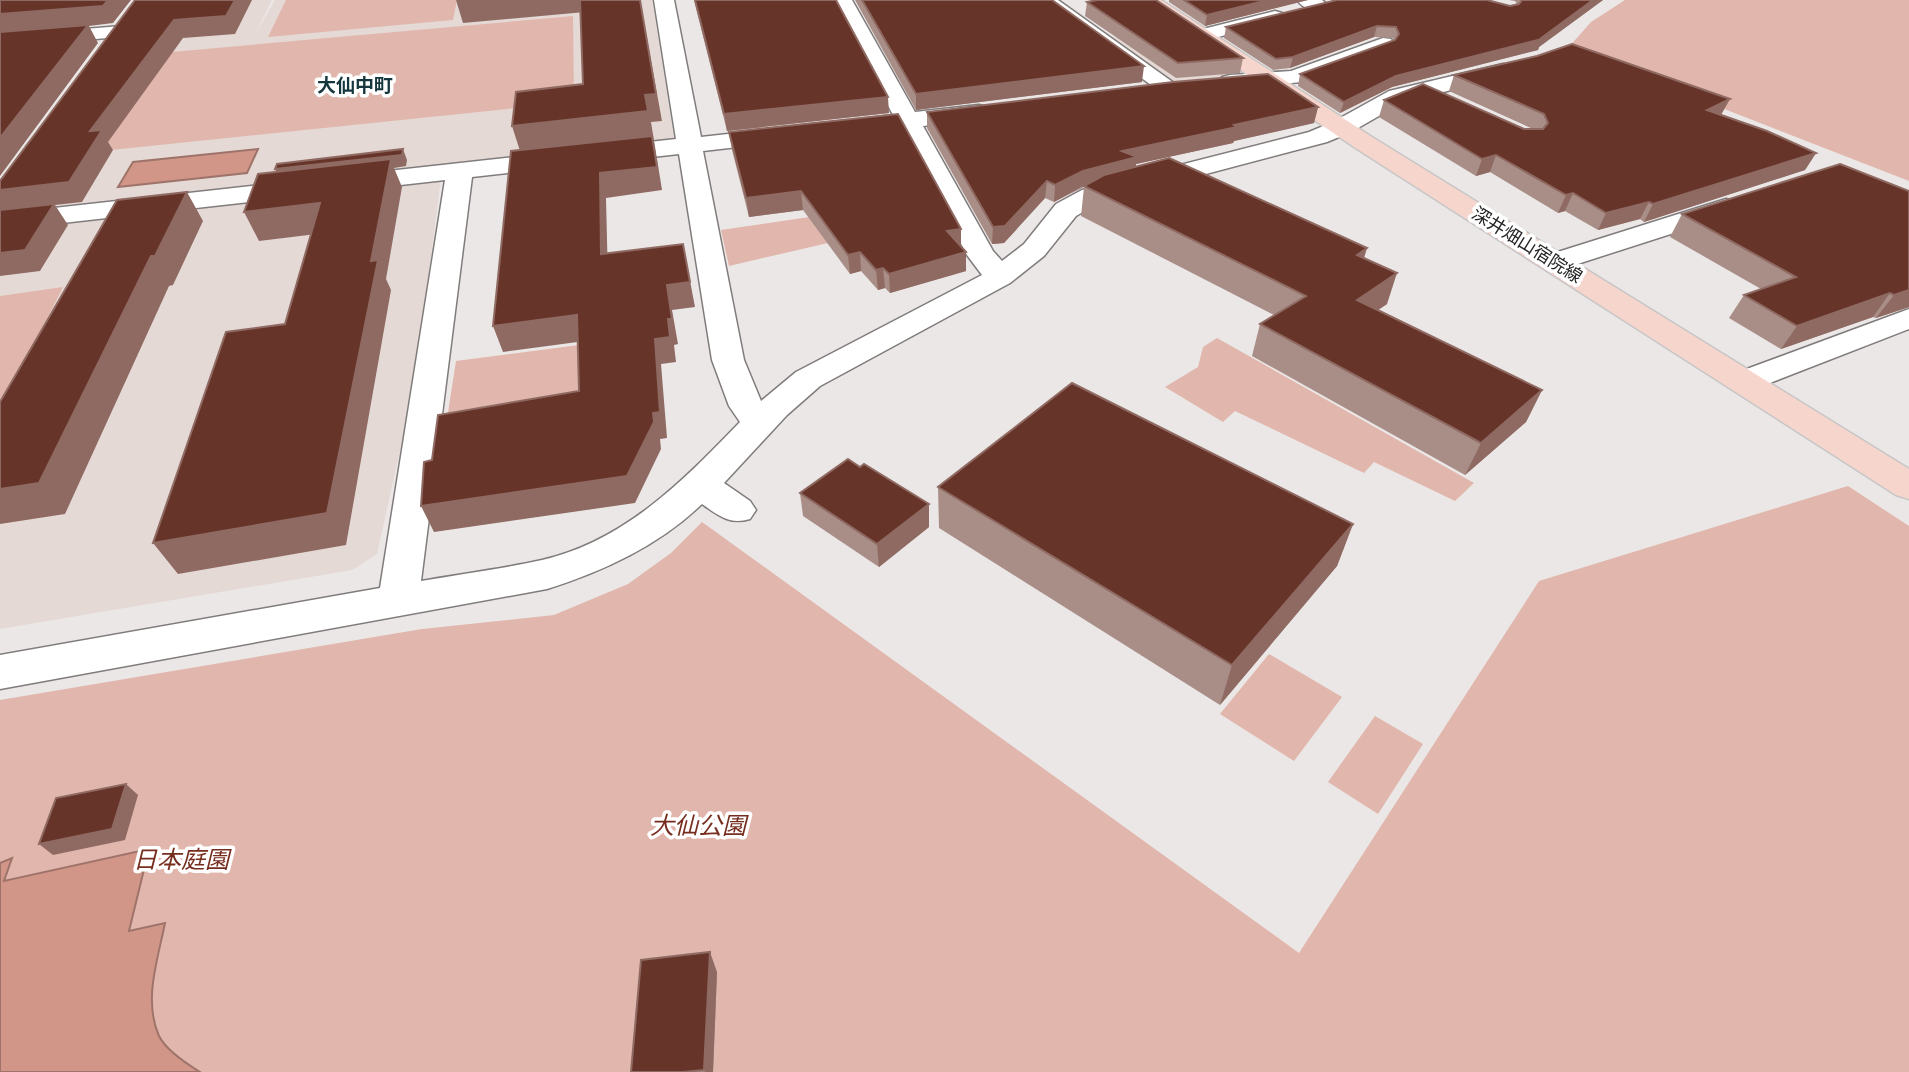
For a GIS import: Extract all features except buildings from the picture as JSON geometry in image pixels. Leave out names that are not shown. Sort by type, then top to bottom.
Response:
[{"type":"main road","name":"深井畑山宿院線","points":[[1148,0],[1342,127],[1909,486]]},
{"type":"street","points":[[664,0],[728,360],[746,406],[758,422]]},
{"type":"street","points":[[842,0],[981,255],[1000,277]]},
{"type":"street","points":[[1045,0],[1170,88]]},
{"type":"street","points":[[1202,36],[1320,3]]},
{"type":"street","points":[[105,54],[136,10]]},
{"type":"street","points":[[0,42],[121,32]]},
{"type":"street","points":[[1130,93],[1294,77],[1383,44]]},
{"type":"street","points":[[0,672],[547,574],[602,555],[648,528],[685,499],[779,400],[808,379],[1000,277],[1034,250],[1066,210],[1091,196],[1318,137],[1342,127],[1389,100],[1420,89],[1526,65]]},
{"type":"street","points":[[1420,89],[1456,106]]},
{"type":"street","points":[[827,130],[999,109]]},
{"type":"street","points":[[0,222],[800,132]]},
{"type":"street","points":[[398,601],[460,169]]},
{"type":"street","points":[[1555,262],[1749,200]]},
{"type":"street","points":[[1745,381],[1909,318]]},
{"type":"street","points":[[699,484],[737,510]]},
{"type":"shaded area","points":[[154,0],[272,0],[254,36],[275,0],[652,0],[674,137],[654,143],[5,215],[120,47],[181,42]]},
{"type":"shaded area","points":[[1157,29],[1230,78],[1172,84],[1108,38]]},
{"type":"shaded area","points":[[258,149],[247,173],[118,187],[133,162]]},
{"type":"shaded area","points":[[441,178],[414,388],[377,554],[352,570],[0,629],[0,232]]},
{"type":"shaded area","points":[[149,849],[129,931],[165,923],[153,980],[154,1022],[159,1036],[167,1046],[200,1072],[0,1072],[0,863],[12,858],[4,881]]},
{"type":"green space","points":[[286,0],[457,0],[453,20],[268,37]]},
{"type":"green space","points":[[1625,0],[1909,0],[1909,181],[1568,48],[1591,22]]},
{"type":"green space","points":[[573,16],[574,102],[82,153],[149,54]]},
{"type":"green space","points":[[816,216],[828,243],[729,266],[721,230]]},
{"type":"green space","points":[[63,287],[0,412],[0,296]]},
{"type":"green space","points":[[1217,338],[1474,483],[1455,501],[1374,462],[1364,473],[1235,411],[1223,422],[1165,387],[1198,367],[1203,347]]},
{"type":"green space","points":[[579,345],[577,419],[444,438],[456,361]]},
{"type":"green space","name":"大仙公園","points":[[1848,486],[1909,526],[1909,1072],[0,1072],[0,700],[422,629],[554,615],[628,584],[671,553],[702,522],[1299,953],[1539,581]]},
{"type":"green space","points":[[1269,654],[1342,697],[1294,761],[1220,714]]},
{"type":"green space","points":[[1375,716],[1423,744],[1378,814],[1328,782]]},
{"type":"district","name":"大仙中町","points":[[355,85]]},
{"type":"park label","name":"日本庭園","points":[[181,859]]}]
